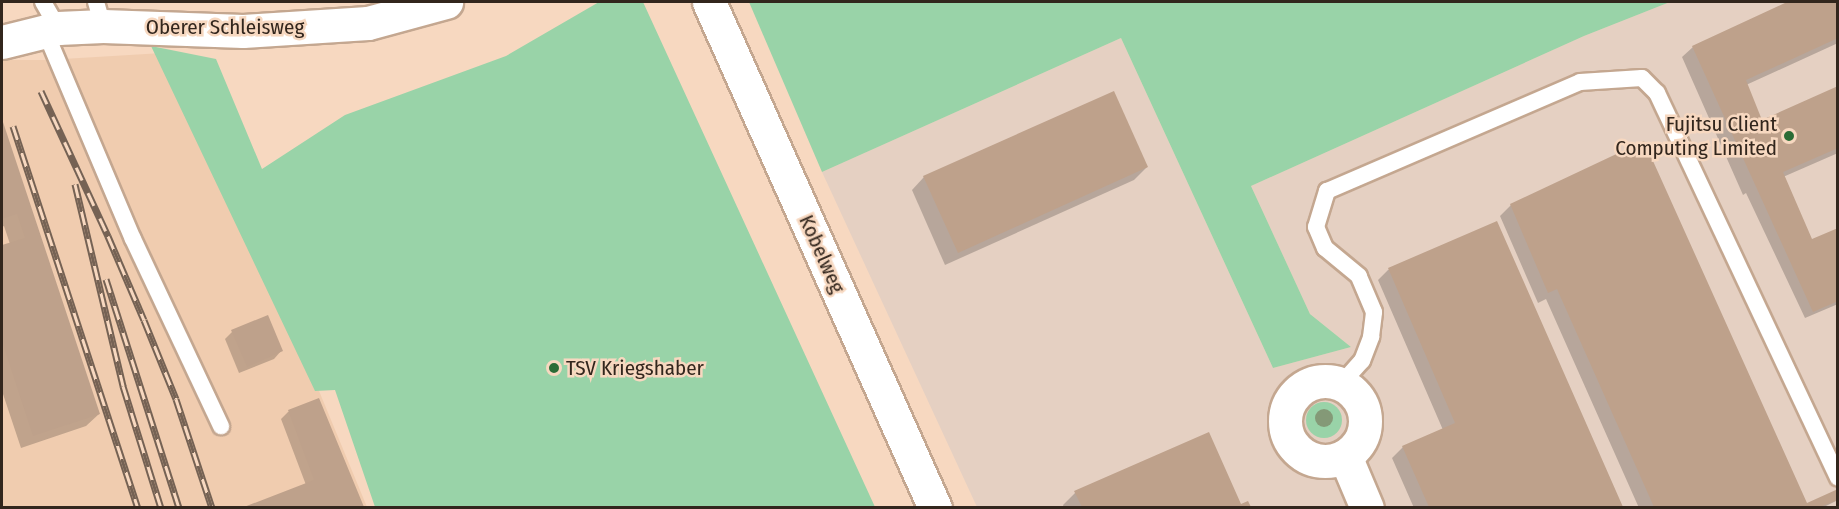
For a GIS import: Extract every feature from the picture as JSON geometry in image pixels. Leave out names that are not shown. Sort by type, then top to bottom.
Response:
[{"type":"street","name":"Oberer Schleisweg","points":[[2,42],[49,20],[100,14],[243,31],[368,23],[446,2]]},
{"type":"street","name":"Kobelweg","points":[[709,2],[935,507]]},
{"type":"street","points":[[1326,381],[1341,384],[1353,392],[1362,404],[1365,419],[1363,433],[1356,446],[1345,456],[1331,461],[1316,460],[1303,454],[1292,444],[1286,430],[1286,416],[1290,402],[1299,390],[1310,384],[1326,381]]},
{"type":"street","points":[[1345,456],[1367,507]]},
{"type":"lane","points":[[49,20],[133,239],[221,426]]},
{"type":"lane","points":[[1341,384],[1362,361],[1371,337],[1374,312],[1359,276],[1326,248],[1316,227],[1327,191],[1580,82],[1642,78],[1657,93],[1838,478]]},
{"type":"shaded area","points":[[1670,2],[1837,2],[1837,507],[977,507],[822,172],[1121,38],[1273,368],[1351,347],[1310,314],[1251,186],[1584,36]]},
{"type":"shaded area","points":[[179,52],[367,507],[2,508],[2,60],[46,60]]},
{"type":"green space","name":"TSV Kriegshaber","points":[[599,2],[643,2],[875,507],[375,507],[335,390],[315,391],[151,46],[216,59],[262,169],[345,115],[506,56]]},
{"type":"green space","points":[[749,2],[1670,2],[1584,36],[1251,186],[1310,314],[1351,347],[1273,368],[1121,38],[822,172]]},
{"type":"green space","points":[[1324,402],[1337,407],[1342,420],[1337,433],[1324,438],[1311,433],[1306,420],[1311,407]]},
{"type":"building","points":[[1787,2],[1838,2],[1838,38],[1746,80],[1762,120],[1838,86],[1838,148],[1783,172],[1812,239],[1838,228],[1838,301],[1813,312],[1692,46]]},
{"type":"building","points":[[1114,91],[1148,167],[958,253],[923,176]]},
{"type":"building","points":[[2,119],[100,414],[33,436],[2,341],[2,245],[25,238],[17,214],[2,219]]},
{"type":"building","points":[[1644,141],[1807,503],[1838,489],[1838,500],[1820,507],[1654,507],[1557,289],[1548,293],[1510,204]]},
{"type":"building","points":[[1497,221],[1623,507],[1429,507],[1402,446],[1455,423],[1388,268]]},
{"type":"building","points":[[268,315],[283,351],[247,367],[231,330]]},
{"type":"building","points":[[319,398],[364,507],[244,507],[314,480],[288,410]]},
{"type":"building","points":[[1209,432],[1241,504],[1248,501],[1251,507],[1082,507],[1074,491]]},
{"type":"railway","points":[[41,91],[144,320],[176,399],[212,508]]},
{"type":"railway","points":[[13,126],[138,508]]},
{"type":"railway","points":[[75,184],[123,386],[161,508]]},
{"type":"railway","points":[[106,279],[179,508]]},
{"type":"place","name":"Fujitsu Client Computing Limited","points":[[1789,136]]},
{"type":"place","name":"TSV Kriegshaber","points":[[554,368]]}]
